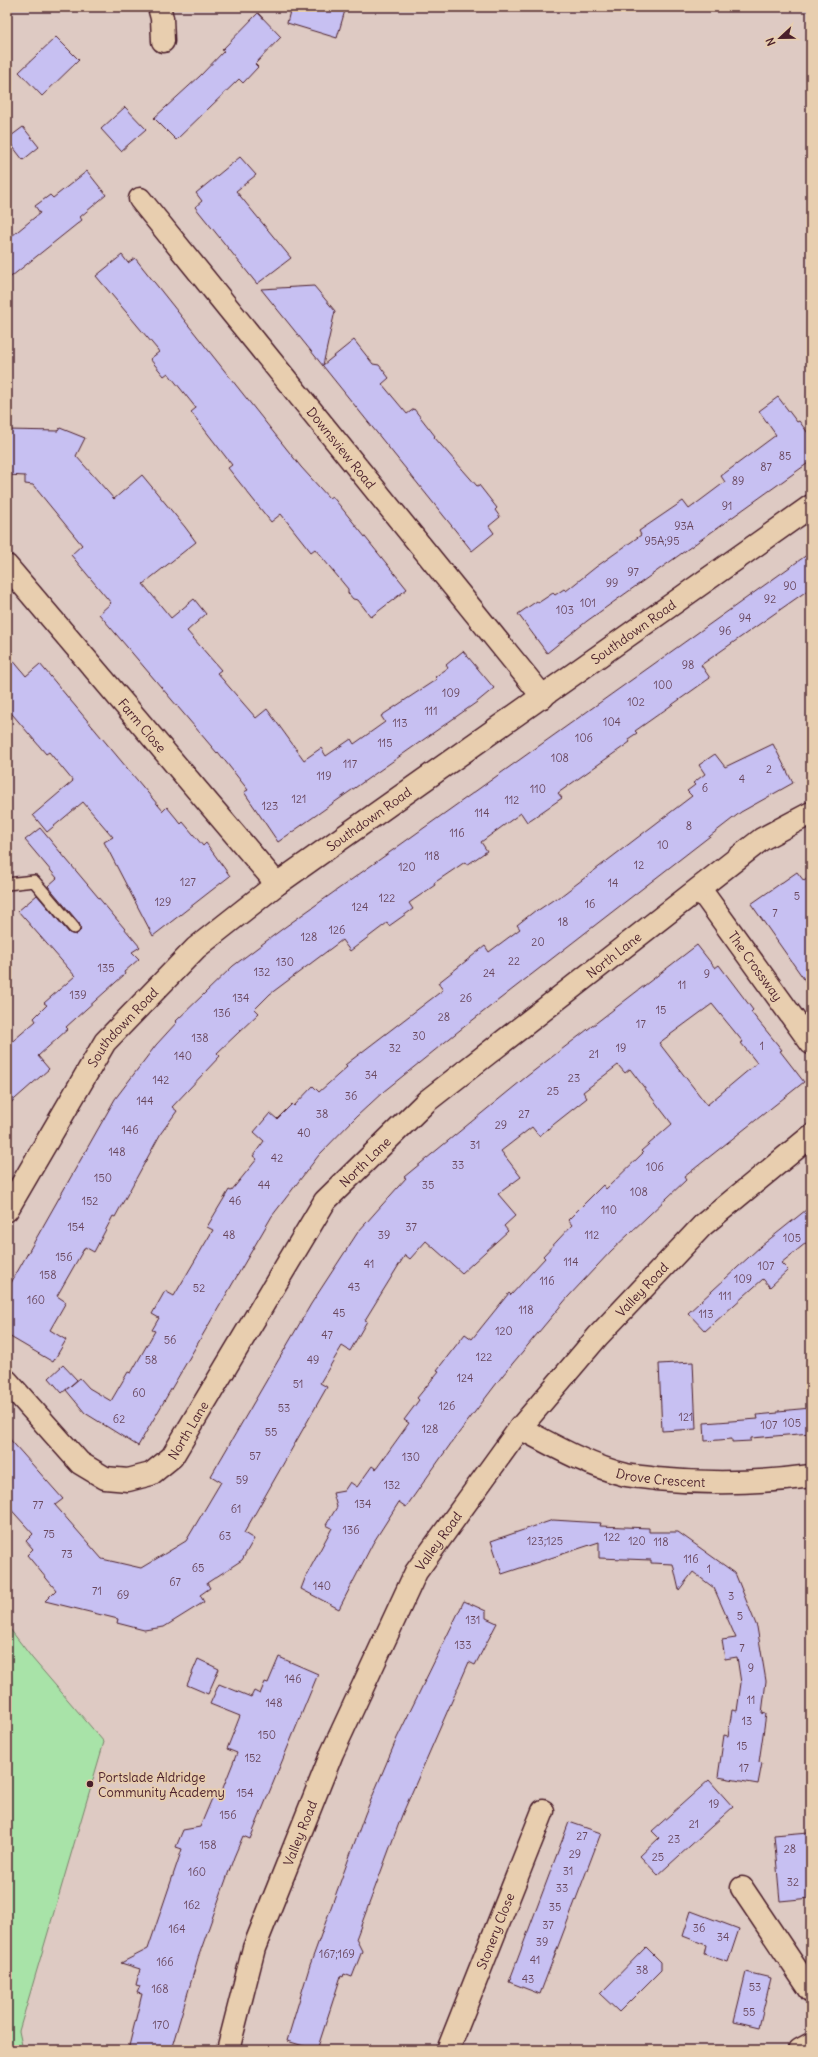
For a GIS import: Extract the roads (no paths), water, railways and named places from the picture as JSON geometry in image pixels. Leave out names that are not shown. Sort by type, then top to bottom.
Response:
[{"type":"street","points":[[158,7],[162,18],[163,41]]},
{"type":"street","name":"Downsview Road","points":[[140,199],[543,697]]},
{"type":"street","name":"Southdown Road","points":[[7,1210],[105,1042],[196,948],[277,884],[811,506]]},
{"type":"street","name":"Farm Close","points":[[7,566],[277,884]]},
{"type":"street","name":"North Lane","points":[[7,1381],[80,1462],[105,1478],[128,1480],[151,1474],[172,1457],[325,1201],[427,1101],[567,990],[762,840],[811,813]]},
{"type":"street","name":"The Crossway","points":[[700,889],[811,1043]]},
{"type":"street","name":"Valley Road","points":[[228,2050],[254,1948],[332,1753],[416,1572],[520,1428],[598,1336],[703,1224],[811,1136]]},
{"type":"street","name":"Drove Crescent","points":[[520,1428],[578,1458],[627,1475],[684,1482],[784,1480],[811,1476]]},
{"type":"street","name":"Stonery Close","points":[[448,2050],[543,1811]]},
{"type":"street","points":[[742,1888],[811,1990]]},
{"type":"street","points":[[800,2050],[811,2044]]},
{"type":"lane","points":[[7,884],[34,882],[74,928]]},
{"type":"place","name":"Portslade Aldridge Community Academy","points":[[90,1784]]}]
